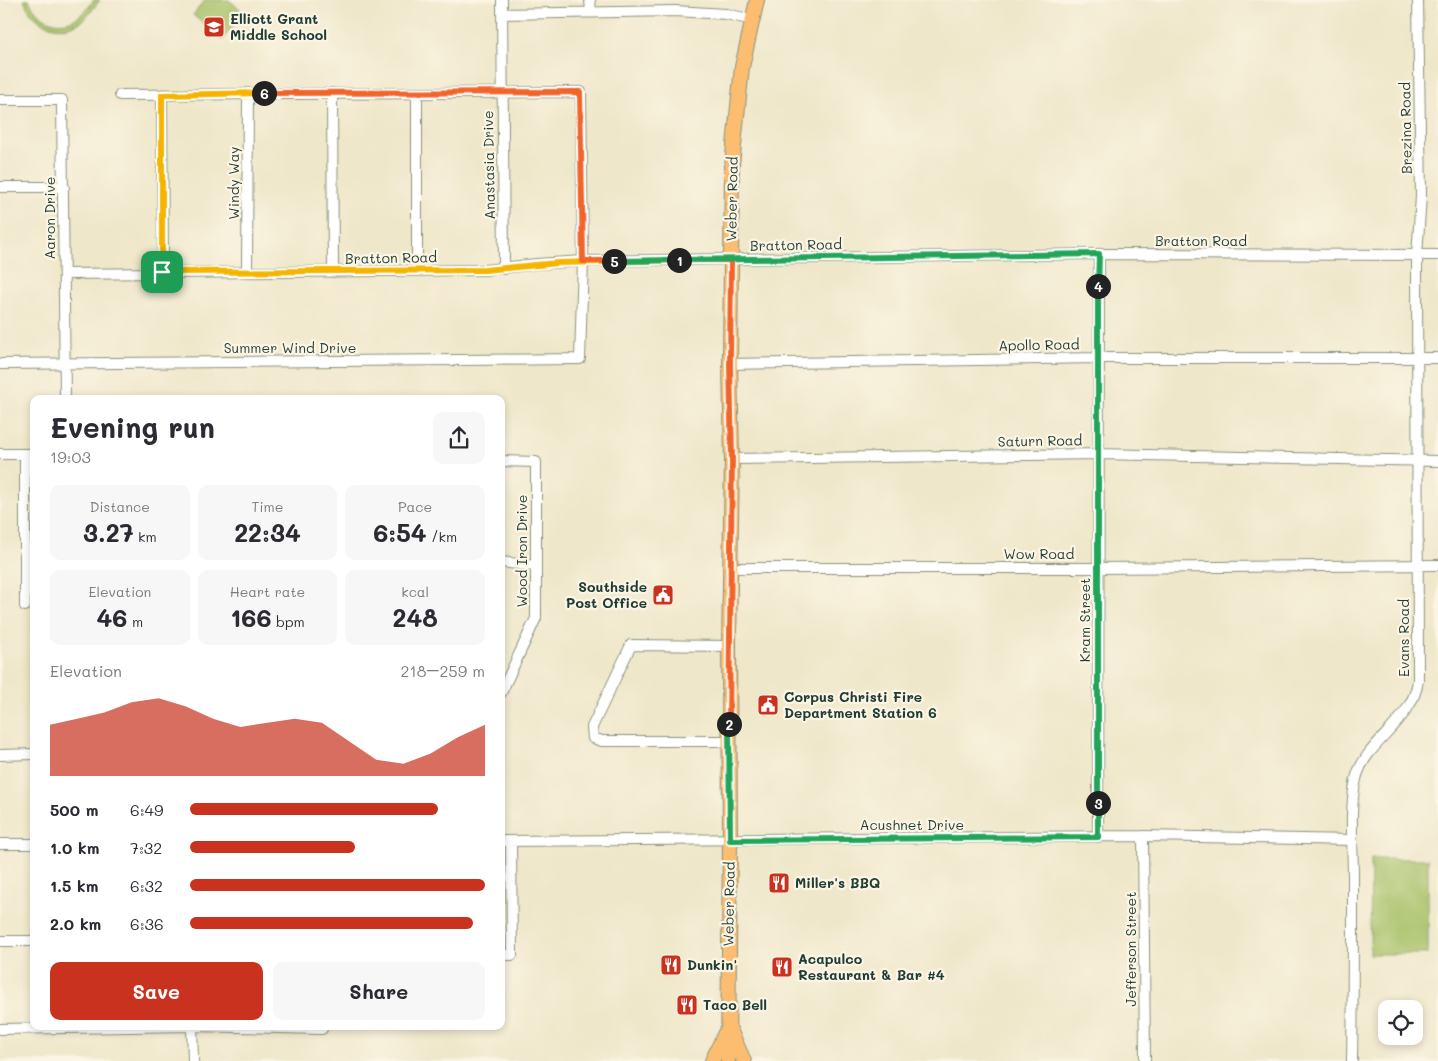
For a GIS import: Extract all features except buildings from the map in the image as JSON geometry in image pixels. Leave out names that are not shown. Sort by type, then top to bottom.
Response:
[{"type":"main road","name":"Weber Road","points":[[728,1061],[732,164],[742,67],[757,0]]},
{"type":"main road","points":[[712,1061],[728,1025]]},
{"type":"main road","points":[[728,1025],[744,1061]]},
{"type":"street","name":"Anastasia Drive","points":[[502,0],[504,269]]},
{"type":"street","points":[[590,0],[591,12]]},
{"type":"street","points":[[675,0],[675,11]]},
{"type":"street","name":"Brezina Road","points":[[1417,256],[1421,196],[1418,0]]},
{"type":"street","points":[[502,14],[675,11],[726,14],[753,20]]},
{"type":"street","points":[[120,95],[580,92],[583,261]]},
{"type":"street","name":"Windy Way","points":[[247,272],[248,93]]},
{"type":"street","points":[[332,93],[333,272]]},
{"type":"street","points":[[417,93],[417,271]]},
{"type":"street","points":[[162,95],[162,272]]},
{"type":"street","name":"Aaron Drive","points":[[0,100],[62,100],[65,395]]},
{"type":"street","points":[[0,188],[64,187]]},
{"type":"street","name":"Bratton Road","points":[[64,274],[504,269],[537,264],[583,261],[1099,254],[1438,255]]},
{"type":"street","name":"Kram Street","points":[[1098,837],[1097,454],[1099,254]]},
{"type":"street","name":"Evans Road","points":[[1352,1061],[1352,840],[1356,780],[1359,768],[1372,750],[1397,724],[1410,705],[1417,686],[1417,256]]},
{"type":"street","name":"Summer Wind Drive","points":[[0,364],[580,359],[583,261]]},
{"type":"street","name":"Apollo Road","points":[[730,364],[1098,358],[1438,358]]},
{"type":"street","points":[[0,454],[29,454],[29,572],[25,606]]},
{"type":"street","name":"Saturn Road","points":[[732,459],[1097,454],[1438,461]]},
{"type":"street","name":"Wood Iron Drive","points":[[505,461],[536,462],[536,618],[505,684]]},
{"type":"street","points":[[505,562],[535,566]]},
{"type":"street","name":"Wow Road","points":[[730,568],[1098,568],[1438,565]]},
{"type":"street","points":[[729,646],[631,645],[592,727],[593,738],[602,741],[729,741]]},
{"type":"street","points":[[0,755],[30,754]]},
{"type":"street","name":"Acushnet Drive","points":[[506,841],[1143,836],[1352,840]]},
{"type":"street","name":"Jefferson Street","points":[[1143,836],[1145,1061]]},
{"type":"street","points":[[505,955],[512,955],[506,841]]},
{"type":"street","points":[[0,844],[30,844]]},
{"type":"street","points":[[0,942],[30,941]]},
{"type":"street","points":[[0,1029],[30,1029]]},
{"type":"street","points":[[192,1030],[193,1061]]},
{"type":"green space","points":[[24,0],[29,0],[43,17],[56,22],[63,22],[71,21],[78,17],[94,0],[100,0],[82,21],[74,25],[56,27],[48,25],[33,16]]},
{"type":"green space","points":[[205,0],[229,0],[244,13],[222,40],[193,15]]},
{"type":"green space","points":[[1371,859],[1428,859],[1428,954],[1370,954]]},
{"type":"place","name":"Elliott Grant Middle School","points":[[214,27]]},
{"type":"place","name":"Southside Post Office","points":[[663,595]]},
{"type":"place","name":"Corpus Christi Fire Department Station 6","points":[[768,705]]},
{"type":"place","name":"Miller's BBQ","points":[[779,883]]},
{"type":"place","name":"Dunkin'","points":[[671,965]]},
{"type":"place","name":"Acapulco Restaurant & Bar #4","points":[[782,967]]},
{"type":"place","name":"Taco Bell","points":[[687,1005]]},
{"type":"route","points":[[162,272],[162,95],[248,93],[580,92],[583,261],[1099,254],[1097,454],[1098,837],[730,840],[731,260],[675,260],[583,261],[485,270],[162,272]]}]
